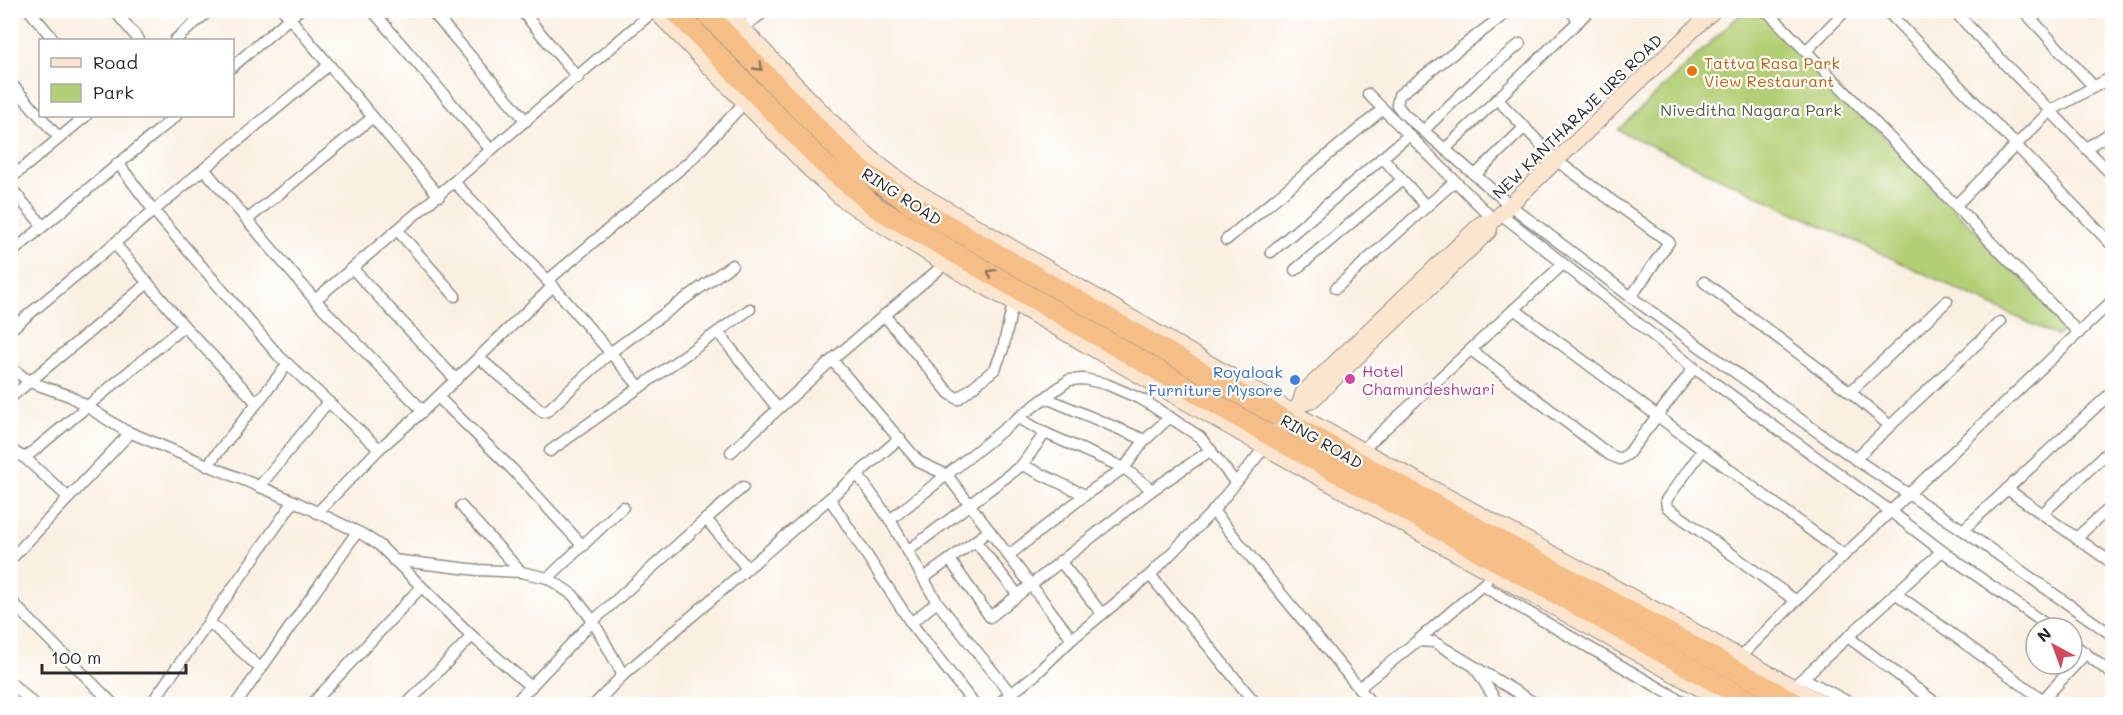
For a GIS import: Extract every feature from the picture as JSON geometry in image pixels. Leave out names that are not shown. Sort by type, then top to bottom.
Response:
[{"type":"highway","name":"RING ROAD","points":[[674,10],[824,164],[870,202],[1269,442],[1755,705]]},
{"type":"highway","name":"RING ROAD","points":[[703,10],[736,33],[838,149],[877,181],[934,219],[1293,413],[1789,691]]},
{"type":"street","points":[[29,10],[53,39]]},
{"type":"street","points":[[114,10],[139,39]]},
{"type":"street","points":[[234,66],[287,15],[299,10]]},
{"type":"street","points":[[372,10],[491,150]]},
{"type":"street","points":[[431,10],[526,121]]},
{"type":"street","points":[[521,10],[578,78]]},
{"type":"street","points":[[725,10],[736,33],[767,10]]},
{"type":"street","points":[[1510,10],[1399,95],[1397,105],[1476,175],[1499,216],[1631,297],[1855,459],[1963,530],[2112,635]]},
{"type":"street","points":[[1570,10],[1579,21]]},
{"type":"street","points":[[1445,149],[1590,10]]},
{"type":"street","name":"NEW KANTHARAJE URS ROAD","points":[[1269,442],[1293,413],[1311,400],[1489,231],[1499,216],[1714,10]]},
{"type":"street","points":[[1766,10],[2079,333]]},
{"type":"street","points":[[1806,51],[1846,10]]},
{"type":"street","points":[[1886,10],[2112,245]]},
{"type":"street","points":[[1953,10],[2112,175]]},
{"type":"street","points":[[2023,10],[2094,87]]},
{"type":"street","points":[[315,300],[654,11],[810,170],[842,199],[868,217],[1013,303],[1269,442],[1688,705]]},
{"type":"street","points":[[176,39],[204,13]]},
{"type":"street","points":[[287,15],[439,196]]},
{"type":"street","points":[[1424,130],[1478,78],[1520,44]]},
{"type":"street","points":[[10,330],[329,65]]},
{"type":"street","points":[[1956,205],[2050,111],[2112,77]]},
{"type":"street","points":[[10,82],[39,115]]},
{"type":"street","points":[[1368,94],[1455,180],[1499,216],[1694,368],[2034,616]]},
{"type":"street","points":[[1498,100],[1557,161],[1669,242],[1631,297]]},
{"type":"street","points":[[317,513],[379,449],[479,358],[550,284],[691,160],[745,102]]},
{"type":"street","points":[[1226,240],[1383,109]]},
{"type":"street","points":[[41,117],[59,138]]},
{"type":"street","points":[[10,179],[85,117]]},
{"type":"street","points":[[10,254],[175,117]]},
{"type":"street","points":[[247,220],[372,117]]},
{"type":"street","points":[[1476,175],[1525,127]]},
{"type":"street","points":[[2086,148],[2112,132]]},
{"type":"street","points":[[1271,252],[1409,135]]},
{"type":"street","points":[[1382,157],[1426,206]]},
{"type":"street","points":[[118,163],[154,211],[288,364],[379,449]]},
{"type":"street","points":[[204,169],[315,300],[423,411]]},
{"type":"street","points":[[1295,270],[1402,180]]},
{"type":"street","points":[[1336,288],[1455,180]]},
{"type":"street","points":[[455,183],[550,284],[640,387]]},
{"type":"street","points":[[10,188],[43,226]]},
{"type":"street","points":[[398,231],[455,297]]},
{"type":"street","points":[[115,243],[184,326],[257,403]]},
{"type":"street","points":[[731,452],[832,360],[945,264]]},
{"type":"street","points":[[479,358],[543,412],[547,411],[611,352],[732,265]]},
{"type":"street","points":[[1362,450],[1562,265]]},
{"type":"street","points":[[353,269],[456,380]]},
{"type":"street","points":[[1704,282],[1850,392],[1890,426]]},
{"type":"street","points":[[10,398],[148,283]]},
{"type":"street","points":[[1739,658],[1844,555],[2112,301]]},
{"type":"street","points":[[1850,392],[1947,302]]},
{"type":"street","points":[[884,315],[949,393],[957,399],[995,369],[1003,349],[1013,303]]},
{"type":"street","points":[[550,451],[750,309]]},
{"type":"street","points":[[1514,309],[1844,555]]},
{"type":"street","points":[[1855,459],[2000,322]]},
{"type":"street","points":[[69,498],[16,454],[88,407],[184,326]]},
{"type":"street","points":[[718,332],[778,409]]},
{"type":"street","points":[[1471,350],[1615,459],[1628,454],[1694,368]]},
{"type":"street","points":[[832,360],[919,462],[947,475],[1072,639]]},
{"type":"street","points":[[207,466],[288,364]]},
{"type":"street","points":[[10,367],[30,382],[70,396],[130,432],[294,501],[379,545],[472,636],[531,687]]},
{"type":"street","points":[[890,520],[1069,380],[1084,379],[1106,384],[1143,400],[1200,437],[1235,482]]},
{"type":"street","points":[[1963,530],[2112,392]]},
{"type":"street","points":[[438,397],[512,469],[583,546]]},
{"type":"street","points":[[1046,398],[1145,441]]},
{"type":"street","points":[[259,487],[328,402]]},
{"type":"street","points":[[1293,413],[1669,617],[1739,658],[1789,691],[1824,705]]},
{"type":"street","points":[[1009,555],[1085,495],[1124,468],[1145,441],[1170,417]]},
{"type":"street","points":[[1018,418],[1044,433],[1124,468],[1152,490]]},
{"type":"street","points":[[11,558],[130,432]]},
{"type":"street","points":[[909,550],[1022,465],[1044,433]]},
{"type":"street","points":[[595,705],[623,675],[900,438]]},
{"type":"street","points":[[998,705],[1035,675],[1072,639],[1150,575],[1213,511],[1269,442]]},
{"type":"street","points":[[2042,514],[2112,448]]},
{"type":"street","points":[[950,560],[990,617],[1029,584],[1152,490],[1211,450]]},
{"type":"street","points":[[1703,450],[1666,500],[1667,507],[1796,601]]},
{"type":"street","points":[[1022,465],[1085,495]]},
{"type":"street","points":[[858,475],[909,550],[937,602],[1011,694]]},
{"type":"street","points":[[514,705],[593,621],[743,487]]},
{"type":"street","points":[[2007,489],[2112,563]]},
{"type":"street","points":[[830,499],[911,624],[974,705]]},
{"type":"street","points":[[151,705],[294,501]]},
{"type":"street","points":[[2076,538],[2112,506]]},
{"type":"street","points":[[461,507],[521,572]]},
{"type":"street","points":[[548,578],[623,507]]},
{"type":"street","points":[[1213,511],[1372,705]]},
{"type":"street","points":[[706,519],[747,568]]},
{"type":"street","points":[[924,578],[989,531]]},
{"type":"street","points":[[236,705],[357,532]]},
{"type":"street","points":[[976,542],[1018,594]]},
{"type":"street","points":[[1755,705],[1789,691],[1942,551]]},
{"type":"street","points":[[393,560],[478,570],[521,572],[548,578],[573,595],[593,621],[623,675]]},
{"type":"street","points":[[1060,561],[1102,614]]},
{"type":"street","points":[[1150,575],[1256,705]]},
{"type":"street","points":[[1359,688],[1488,580]]},
{"type":"street","points":[[1488,580],[1728,705]]},
{"type":"street","points":[[312,705],[422,587]]},
{"type":"street","points":[[1895,593],[2044,703],[2086,653],[2112,674]]},
{"type":"street","points":[[10,600],[113,705]]},
{"type":"street","points":[[911,624],[937,602]]},
{"type":"street","points":[[209,622],[261,669]]},
{"type":"street","points":[[407,705],[472,636]]},
{"type":"street","points":[[1848,637],[1937,705]]},
{"type":"street","points":[[1417,641],[1434,642],[1536,705]]},
{"type":"street","points":[[1475,668],[1498,705]]},
{"type":"street","points":[[10,682],[34,705]]},
{"type":"street","points":[[1789,691],[1852,705]]},
{"type":"green space","name":"Niveditha Nagara Park","points":[[1744,11],[1762,11],[2069,327],[2057,336],[1618,130]]},
{"type":"place","name":"Tattva Rasa Park View Restaurant","points":[[1692,71]]},
{"type":"place","name":"Hotel Chamundeshwari","points":[[1350,379]]},
{"type":"place","name":"Royaloak Furniture Mysore","points":[[1295,380]]}]
